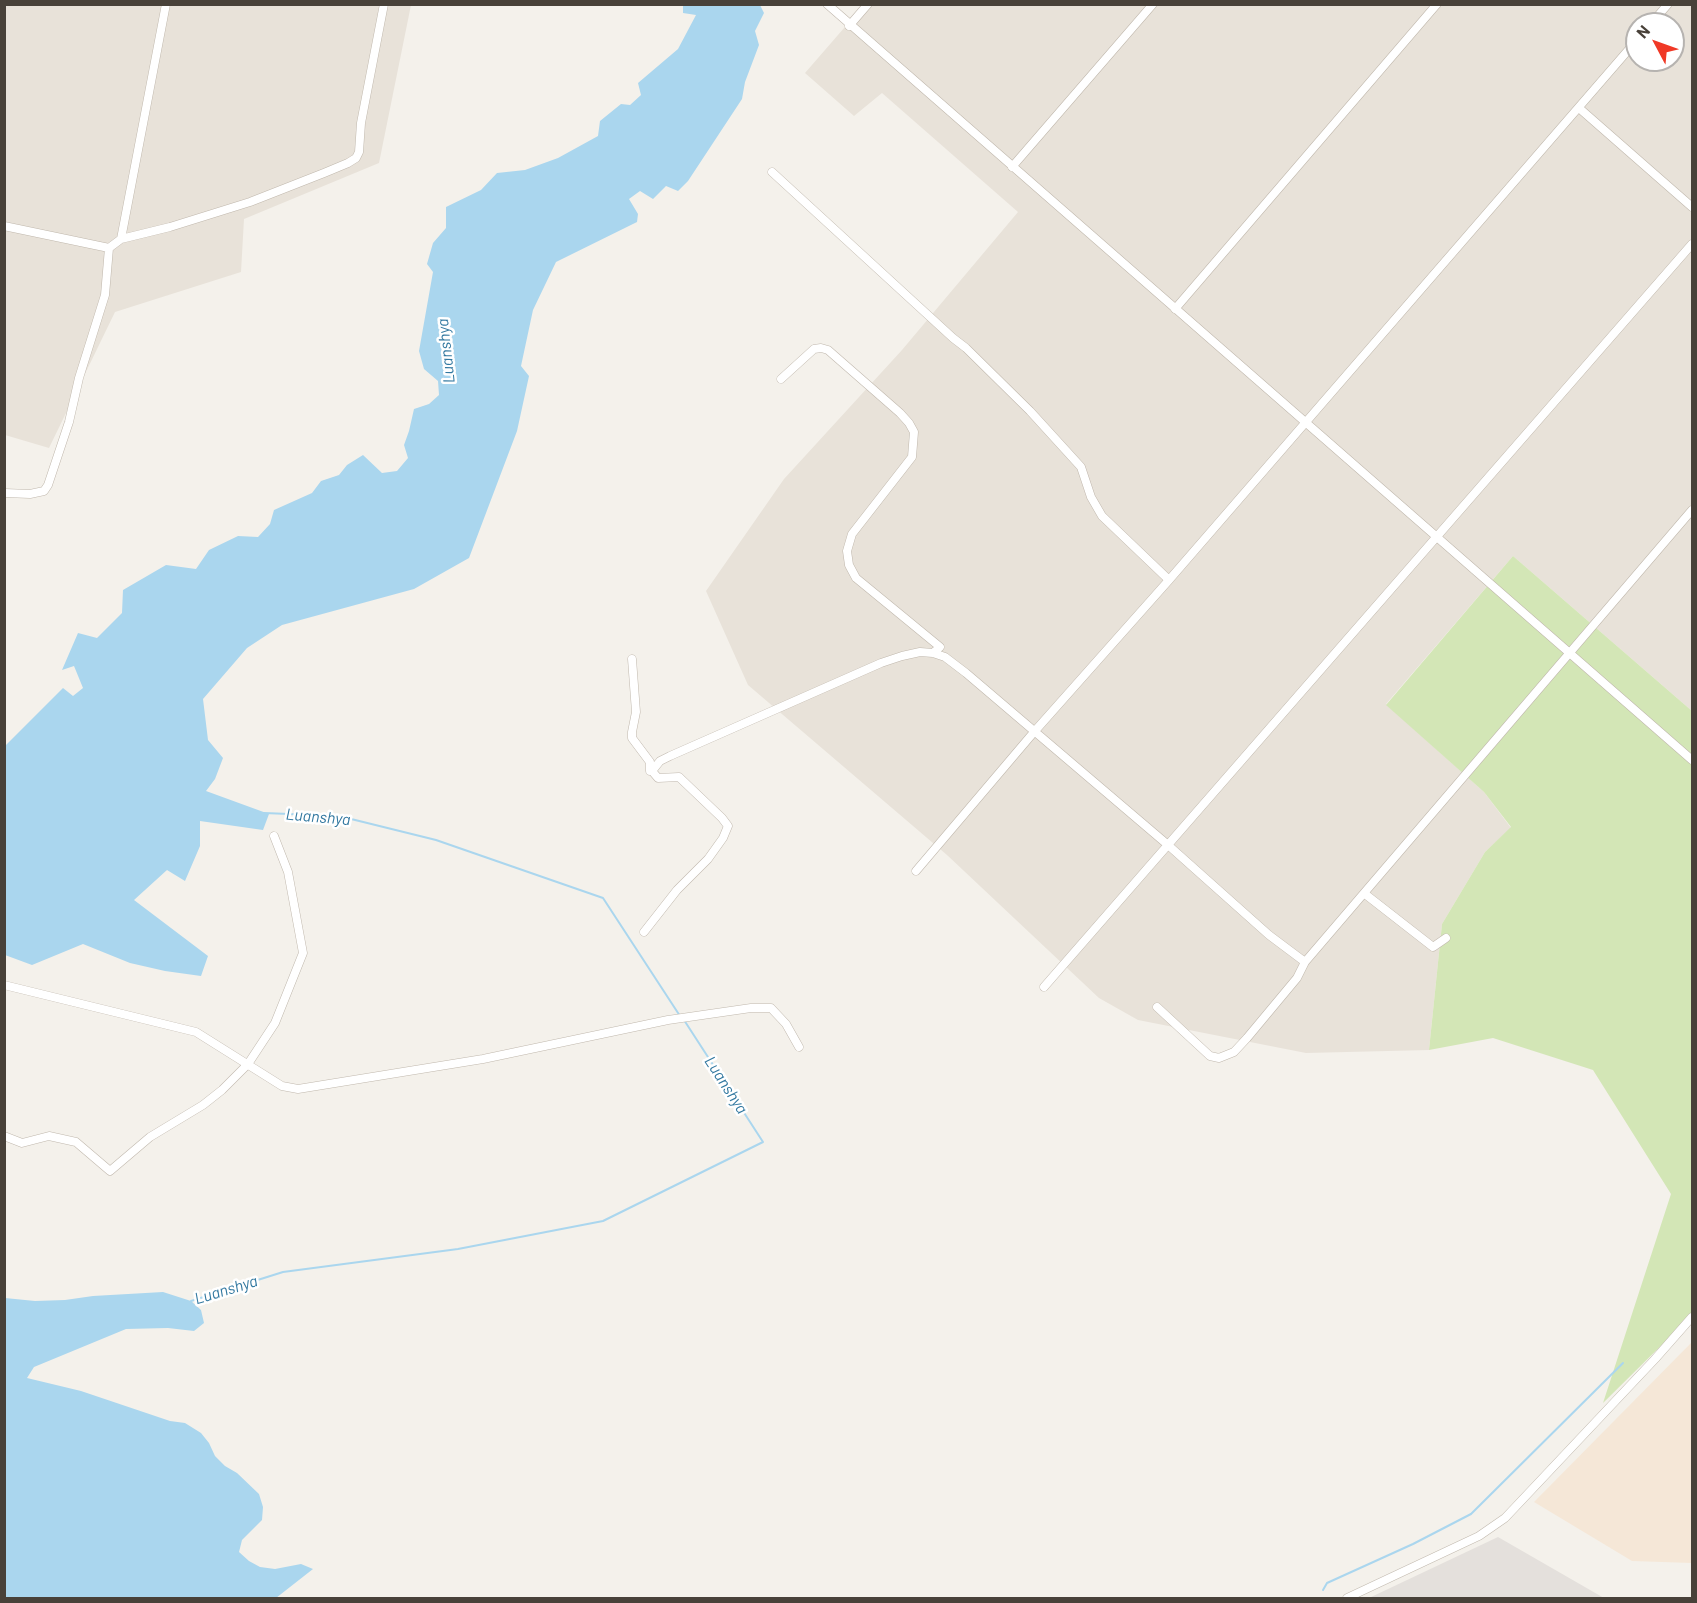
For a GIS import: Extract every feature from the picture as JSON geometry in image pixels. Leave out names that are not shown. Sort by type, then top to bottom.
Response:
[{"type":"street","points":[[121,239],[166,4]]},
{"type":"street","points":[[5,493],[38,494],[48,485],[69,422],[79,378],[105,295],[109,248],[121,239],[250,202],[356,158],[359,152],[361,123],[384,4]]},
{"type":"street","points":[[827,4],[849,26],[1692,760]]},
{"type":"street","points":[[849,26],[868,4]]},
{"type":"street","points":[[1012,167],[1153,4]]},
{"type":"street","points":[[1175,309],[1437,4]]},
{"type":"street","points":[[916,871],[1034,732],[1169,580],[1625,54]]},
{"type":"street","points":[[1579,108],[1692,207]]},
{"type":"street","points":[[772,172],[918,307],[966,348],[1030,411],[1081,467],[1091,497],[1102,516],[1169,580]]},
{"type":"street","points":[[4,226],[109,248]]},
{"type":"street","points":[[1044,987],[1692,244]]},
{"type":"street","points":[[782,379],[814,349],[828,350],[900,413],[914,432],[912,457],[852,534],[847,551],[849,565],[856,578],[940,647],[933,653]]},
{"type":"street","points":[[1157,1007],[1210,1056],[1219,1058],[1234,1052],[1297,978],[1305,962],[1692,510]]},
{"type":"street","points":[[652,771],[660,761],[670,756],[881,663],[920,652],[933,653],[945,657],[966,673],[1269,934],[1305,962]]},
{"type":"street","points":[[632,659],[636,712],[632,738],[650,762],[650,771],[658,778],[680,777],[728,826],[723,838],[708,859],[677,890],[644,932]]},
{"type":"street","points":[[4,1136],[22,1143],[49,1136],[76,1142],[110,1171],[150,1137],[203,1105],[248,1064],[275,1023],[303,953],[288,872],[274,836]]},
{"type":"street","points":[[1365,894],[1433,947],[1446,938]]},
{"type":"street","points":[[4,985],[196,1032],[282,1086],[298,1089],[483,1059],[668,1020],[764,1007],[771,1008],[786,1024],[799,1047]]},
{"type":"street","points":[[1347,1599],[1479,1536],[1505,1518],[1692,1317]]},
{"type":"shaded area","points":[[4,5],[411,5],[379,163],[244,219],[241,272],[115,312],[49,448],[5,435]]},
{"type":"shaded area","points":[[864,5],[1692,5],[1692,711],[1513,556],[1386,704],[1484,792],[1511,828],[1485,852],[1442,924],[1429,1050],[1306,1053],[1138,1020],[1099,998],[947,855],[748,685],[706,591],[784,479],[902,350],[1018,212],[882,93],[854,116],[805,73]]},
{"type":"shaded area","points":[[1692,1342],[1692,1563],[1632,1561],[1534,1502]]},
{"type":"shaded area","points":[[1498,1537],[1604,1598],[1369,1598]]},
{"type":"green space","points":[[1513,556],[1692,711],[1692,1315],[1603,1403],[1671,1194],[1593,1070],[1493,1038],[1429,1050],[1442,924],[1485,852],[1511,827],[1484,792],[1386,705]]},
{"type":"water","points":[[683,5],[760,5],[764,13],[755,31],[759,45],[745,82],[742,99],[688,181],[678,191],[666,186],[653,199],[640,191],[629,199],[638,214],[637,222],[556,262],[533,310],[521,366],[529,376],[517,431],[469,558],[414,589],[282,625],[247,648],[203,699],[208,740],[223,758],[215,779],[206,791],[269,814],[263,830],[200,821],[200,846],[185,881],[167,870],[134,900],[208,956],[201,976],[130,963],[83,944],[32,965],[5,955],[5,746],[63,688],[73,696],[83,688],[74,666],[62,670],[78,633],[97,638],[122,613],[123,590],[166,565],[196,569],[209,550],[238,536],[258,537],[270,524],[274,510],[312,493],[321,481],[339,475],[347,465],[363,455],[382,473],[397,471],[408,458],[404,445],[414,409],[429,404],[439,395],[438,381],[424,369],[419,351],[433,272],[427,264],[433,243],[446,228],[446,207],[481,190],[497,173],[525,170],[558,158],[598,136],[600,121],[621,104],[630,105],[641,95],[638,83],[678,49],[696,15],[683,13]]},
{"type":"water","points":[[163,1292],[191,1301],[201,1310],[204,1323],[194,1331],[168,1328],[126,1329],[34,1367],[27,1378],[81,1391],[170,1421],[185,1423],[201,1433],[215,1456],[259,1494],[263,1507],[262,1520],[242,1540],[239,1552],[260,1567],[275,1569],[301,1564],[313,1569],[276,1598],[5,1598],[5,1298],[35,1301],[65,1300]]},
{"type":"waterway","name":"Luanshya","points":[[264,813],[339,816],[436,840],[603,898],[680,1016]]},
{"type":"waterway","name":"Luanshya","points":[[191,1301],[283,1272],[458,1249],[603,1221],[763,1142],[684,1020]]},
{"type":"waterway","points":[[1323,1590],[1327,1583],[1413,1544],[1471,1514],[1623,1363]]}]
